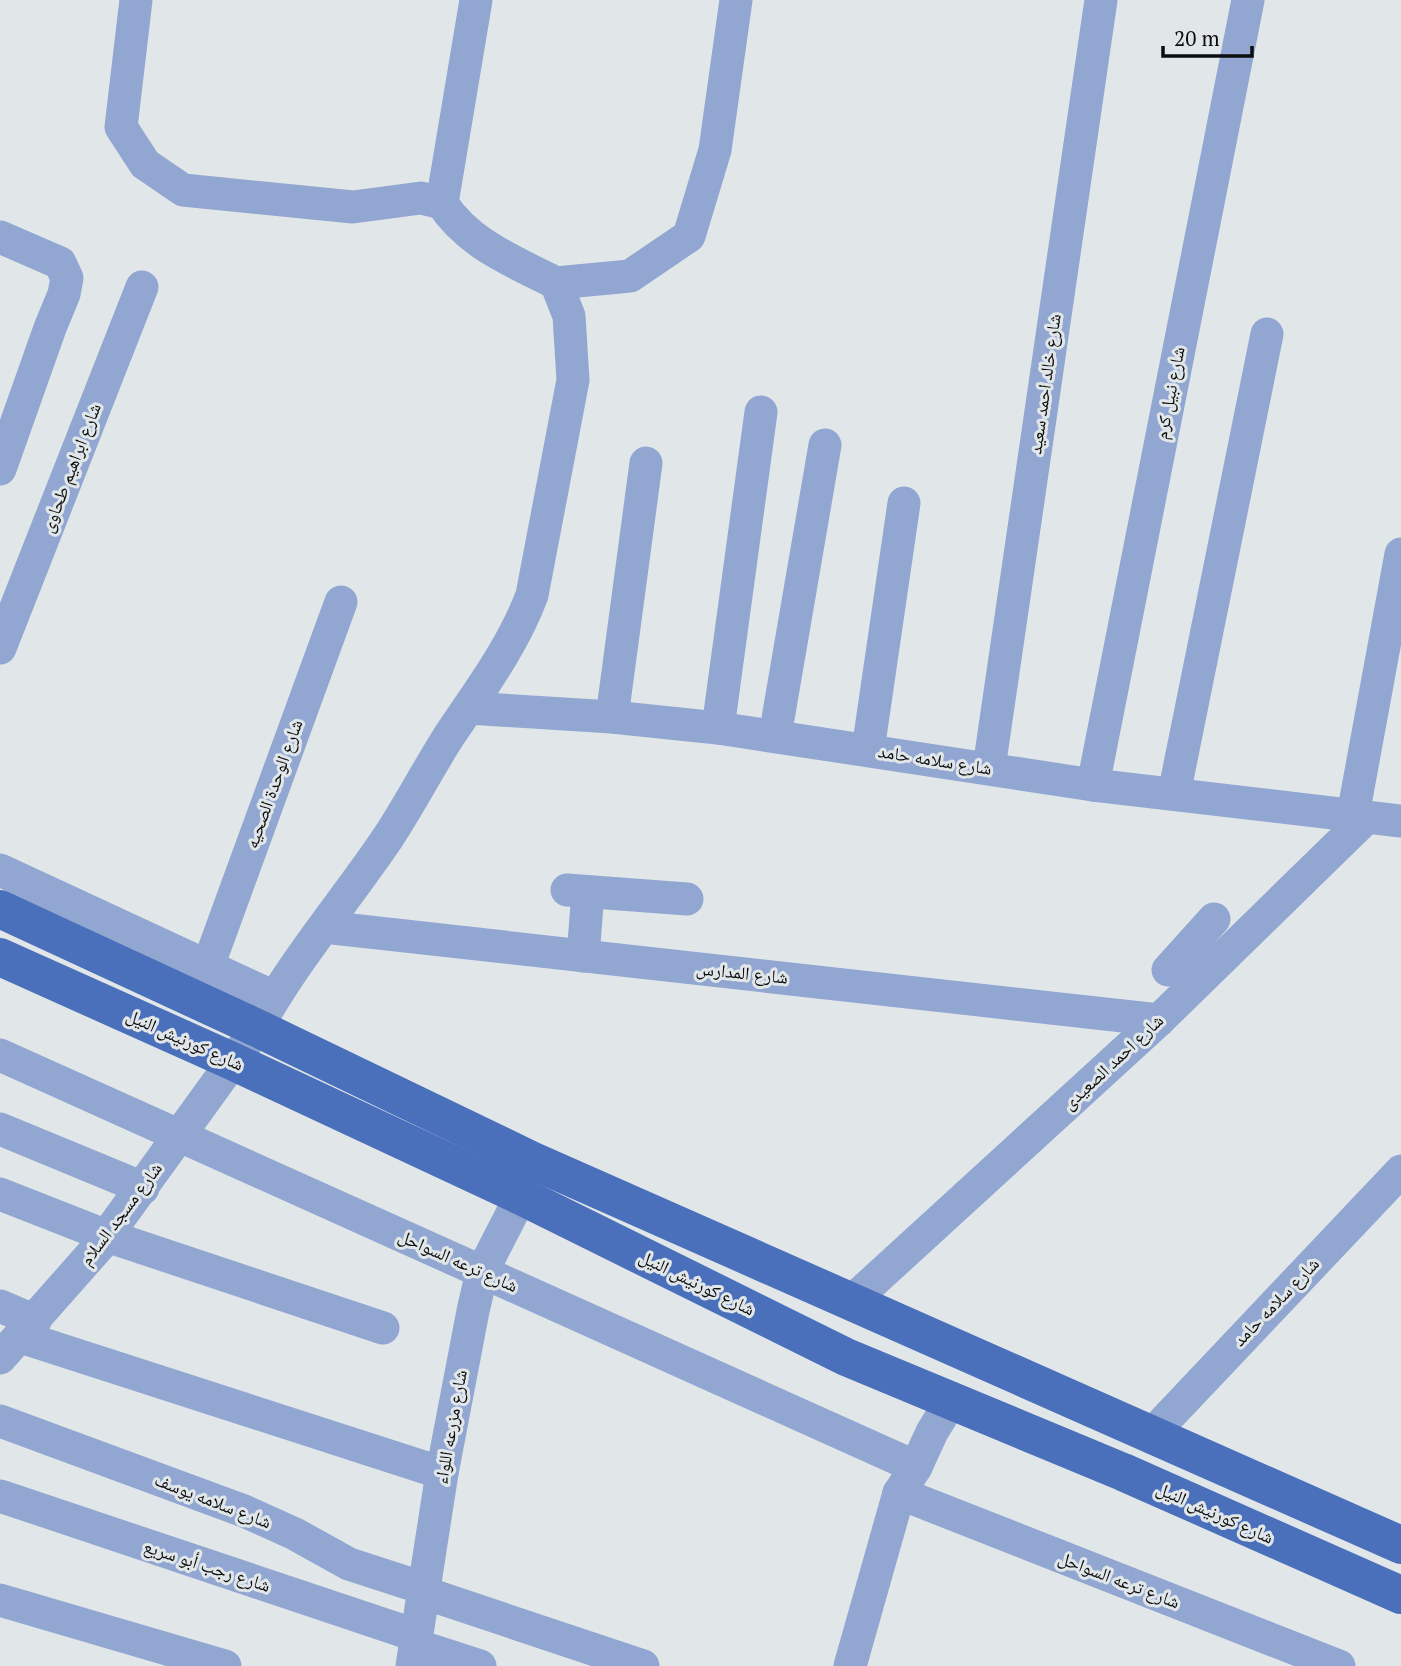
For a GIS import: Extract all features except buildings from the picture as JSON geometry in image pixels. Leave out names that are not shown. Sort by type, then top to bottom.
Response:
[{"type":"main road","points":[[0,909],[266,1012],[531,1160],[853,1300],[1401,1545]]},
{"type":"main road","name":"شارع كورنيش النيل","points":[[0,957],[232,1061],[521,1196],[846,1357],[1122,1472],[1401,1595]]},
{"type":"street","points":[[136,0],[121,127],[145,164],[183,190],[353,207],[421,198],[442,202]]},
{"type":"street","points":[[476,0],[442,202],[451,217],[480,243],[556,284],[630,276],[689,236],[715,150],[736,0]]},
{"type":"street","name":"شارع خالد احمد سعيد","points":[[989,768],[1101,0]]},
{"type":"street","name":"شارع نبيل كرم","points":[[1093,785],[1248,0]]},
{"type":"street","points":[[0,237],[60,263],[66,278],[64,294],[0,470]]},
{"type":"street","name":"شارع مسجد السلام","points":[[19,1339],[107,1236],[232,1061],[390,834],[428,768],[504,654],[523,619],[532,595],[573,380],[569,316],[556,284]]},
{"type":"street","name":"شارع ابراهيم طحاوى","points":[[0,649],[142,287]]},
{"type":"street","points":[[1174,794],[1267,334]]},
{"type":"street","points":[[718,728],[761,412]]},
{"type":"street","points":[[775,736],[825,444]]},
{"type":"street","points":[[612,717],[646,463]]},
{"type":"street","points":[[868,750],[904,503]]},
{"type":"street","points":[[1360,816],[1401,554]]},
{"type":"street","name":"شارع الوحدة الصحيه","points":[[208,966],[341,602]]},
{"type":"street","name":"شارع سلامه حامد","points":[[468,708],[612,717],[718,728],[1093,785],[1401,821]]},
{"type":"street","name":"شارع احمد الصعيدى","points":[[853,1300],[1159,1020],[1186,966],[1360,816]]},
{"type":"street","points":[[0,870],[208,966],[266,1012]]},
{"type":"street","points":[[583,956],[578,891],[687,899]]},
{"type":"street","points":[[1186,966],[1214,919]]},
{"type":"street","name":"شارع المدارس","points":[[324,927],[1159,1020]]},
{"type":"street","name":"شارع ترعه السواحل","points":[[0,1055],[482,1272],[908,1480],[1339,1666]]},
{"type":"street","points":[[0,1129],[142,1188]]},
{"type":"street","name":"شارع سلامه حامد","points":[[1152,1434],[1401,1171]]},
{"type":"street","points":[[0,1194],[107,1236],[383,1328]]},
{"type":"street","name":"شارع مزرعه اللواء","points":[[414,1649],[442,1473],[482,1272],[521,1196]]},
{"type":"street","points":[[0,1306],[19,1339],[442,1473]]},
{"type":"street","points":[[850,1666],[908,1480],[951,1401]]},
{"type":"street","name":"شارع سلامه يوسف","points":[[0,1421],[244,1511],[295,1534],[349,1564],[643,1666]]},
{"type":"street","name":"شارع رجب أبو سريع","points":[[0,1496],[414,1649],[480,1666]]},
{"type":"street","points":[[0,1600],[225,1666]]}]
